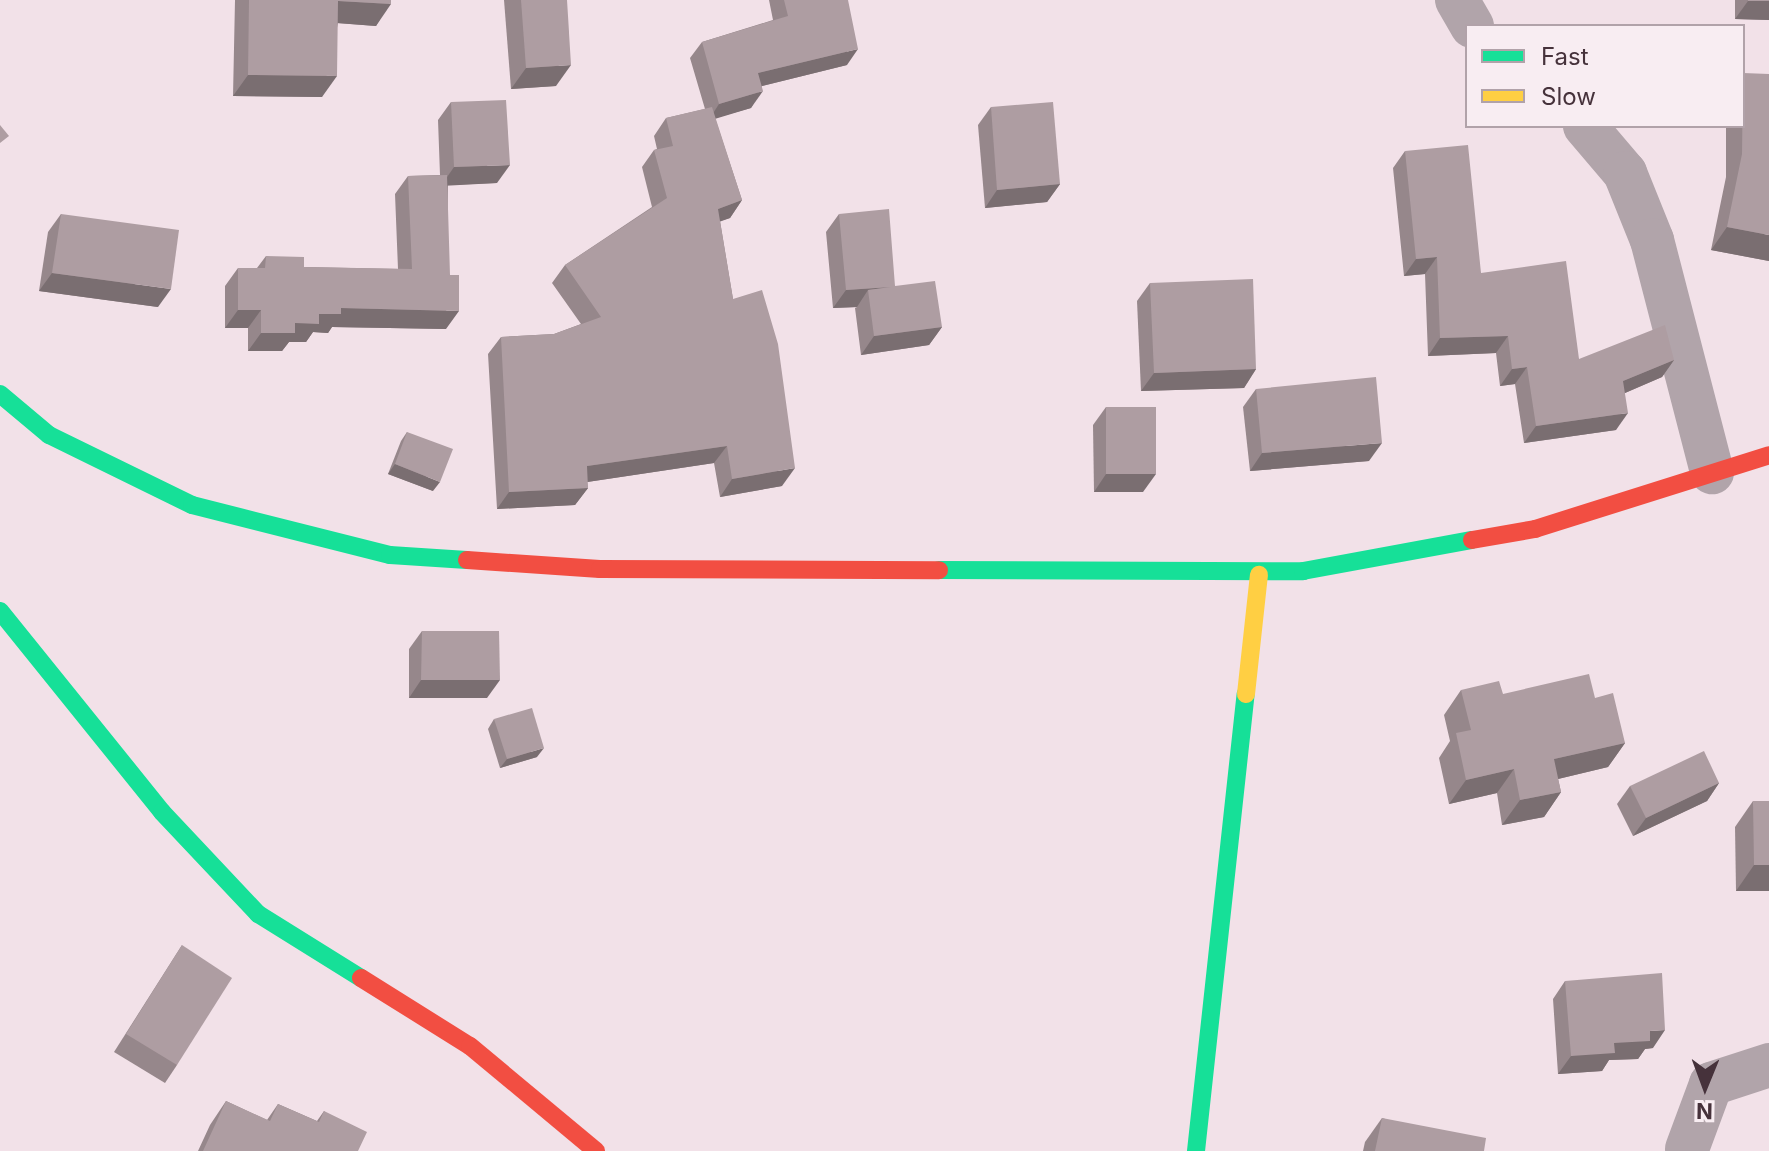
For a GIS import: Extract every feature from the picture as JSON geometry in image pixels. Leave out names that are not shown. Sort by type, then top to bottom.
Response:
[{"type":"street","points":[[1457,0],[1471,24]]},
{"type":"street","points":[[1587,128],[1625,173],[1652,240],[1712,472]]},
{"type":"street","points":[[0,394],[49,435],[192,505],[390,555],[600,569],[1046,565],[1259,575],[1535,529],[1769,455]]},
{"type":"street","points":[[1196,1151],[1259,575]]},
{"type":"street","points":[[0,611],[162,812],[258,914],[470,1046],[596,1151]]},
{"type":"street","points":[[1687,1149],[1711,1084],[1769,1065]]},
{"type":"building","points":[[249,0],[391,0],[391,4],[338,1],[337,76],[248,75]]},
{"type":"building","points":[[521,0],[567,0],[571,65],[526,68]]},
{"type":"building","points":[[784,0],[848,0],[858,49],[758,73],[763,91],[719,104],[702,42],[788,16]]},
{"type":"building","points":[[1745,73],[1769,74],[1769,235],[1727,227],[1742,154]]},
{"type":"building","points":[[506,100],[510,165],[454,167],[451,102]]},
{"type":"building","points":[[1053,102],[1060,184],[997,190],[991,107]]},
{"type":"building","points":[[712,107],[742,200],[718,209],[733,299],[762,290],[778,344],[795,468],[732,479],[727,446],[587,466],[588,488],[509,492],[501,337],[554,334],[601,317],[565,265],[667,198],[654,150],[673,146],[666,118]]},
{"type":"building","points":[[0,125],[9,136],[0,143]]},
{"type":"building","points":[[1468,145],[1481,273],[1566,261],[1579,359],[1665,325],[1674,360],[1623,381],[1628,413],[1536,426],[1527,367],[1512,369],[1508,336],[1440,338],[1437,257],[1416,259],[1405,151]]},
{"type":"building","points":[[447,175],[450,275],[459,275],[459,311],[341,308],[341,314],[319,314],[319,324],[295,323],[295,333],[261,333],[261,310],[238,310],[238,268],[265,268],[266,256],[304,257],[304,267],[412,269],[408,176]]},
{"type":"building","points":[[889,209],[895,286],[935,281],[942,327],[874,336],[868,290],[891,287],[846,290],[839,214]]},
{"type":"building","points":[[61,214],[179,230],[171,289],[52,273]]},
{"type":"building","points":[[1253,279],[1256,369],[1154,373],[1150,283]]},
{"type":"building","points":[[1376,377],[1382,443],[1262,453],[1256,389]]},
{"type":"building","points":[[1106,407],[1156,407],[1156,474],[1106,474]]},
{"type":"building","points":[[407,432],[453,449],[440,482],[395,464]]},
{"type":"building","points":[[422,631],[499,631],[500,680],[421,680]]},
{"type":"building","points":[[1589,674],[1595,698],[1613,693],[1625,743],[1554,759],[1561,792],[1520,800],[1514,769],[1466,780],[1456,733],[1471,730],[1461,690],[1499,681],[1503,694]]},
{"type":"building","points":[[532,708],[544,748],[507,759],[494,719]]},
{"type":"building","points":[[1704,751],[1719,783],[1646,818],[1630,786]]},
{"type":"building","points":[[1753,801],[1769,801],[1769,865],[1754,865]]},
{"type":"building","points":[[182,945],[232,978],[177,1065],[126,1034]]},
{"type":"building","points":[[1662,973],[1665,1030],[1650,1031],[1650,1041],[1614,1043],[1615,1053],[1571,1056],[1565,981]]},
{"type":"building","points":[[226,1101],[270,1121],[278,1104],[319,1122],[324,1111],[367,1132],[358,1151],[203,1151]]},
{"type":"building","points":[[1382,1118],[1486,1138],[1484,1151],[1375,1151]]},
{"type":"traffic: fast","points":[[0,394],[49,435],[192,505],[390,555],[467,560]]},
{"type":"traffic: fast","points":[[939,570],[1303,571],[1472,540]]},
{"type":"traffic: fast","points":[[0,611],[162,812],[258,914],[361,978]]},
{"type":"traffic: fast","points":[[1196,1151],[1246,694]]},
{"type":"traffic: slow","points":[[1246,694],[1259,575]]},
{"type":"traffic: jam","points":[[1472,540],[1535,529],[1769,455]]},
{"type":"traffic: jam","points":[[467,560],[600,569],[939,570]]},
{"type":"traffic: jam","points":[[361,978],[470,1046],[596,1151]]}]
